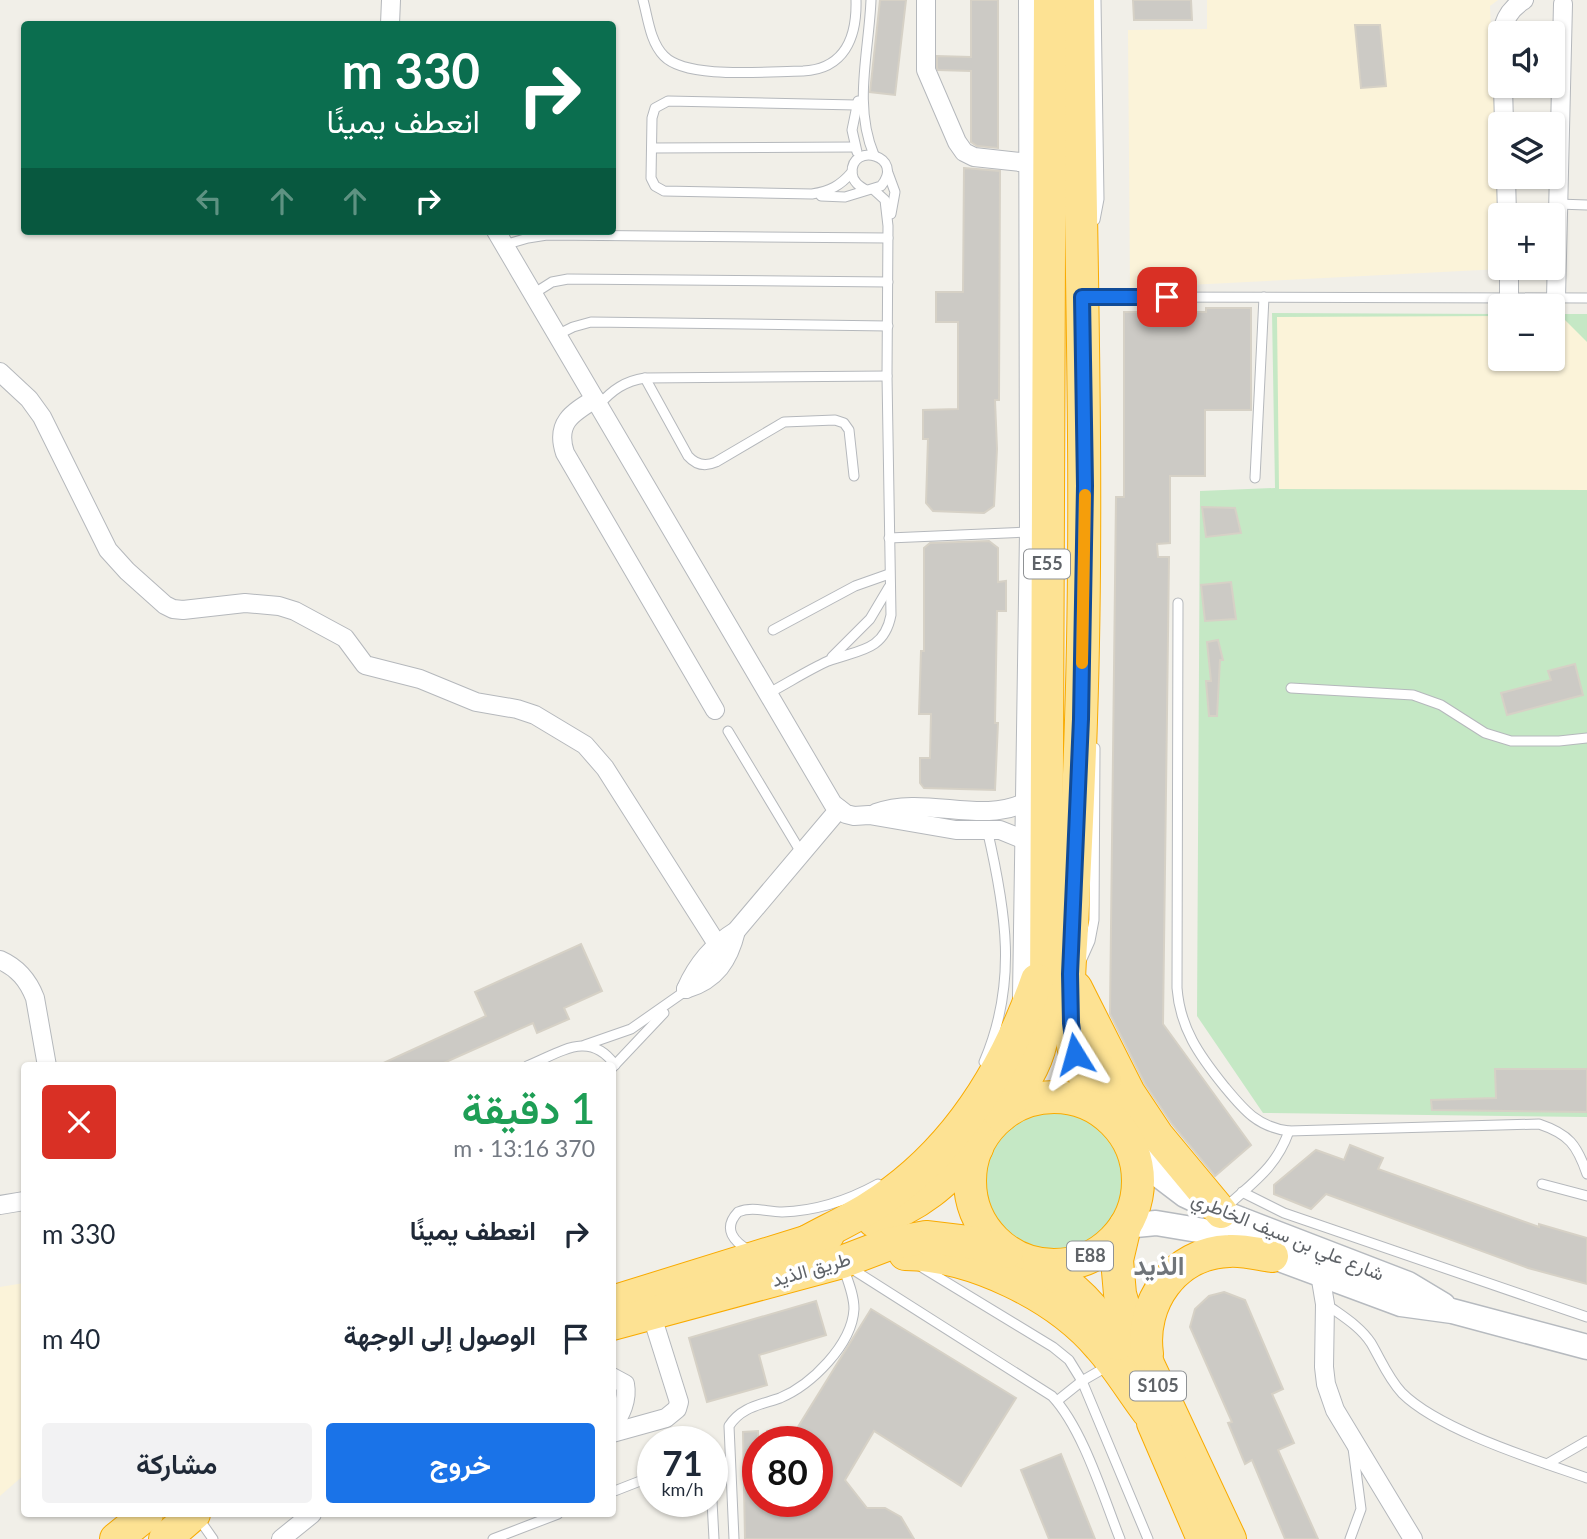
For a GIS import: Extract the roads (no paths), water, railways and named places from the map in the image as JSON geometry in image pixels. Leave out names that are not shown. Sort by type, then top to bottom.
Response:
[{"type":"highway","name":"E55","points":[[1001,1116],[1023,1085],[1042,1042],[1046,1003],[1050,0]]},
{"type":"highway","name":"E55","points":[[1078,0],[1085,486],[1081,719],[1046,957],[1071,1023],[1075,1054],[1093,1089],[1128,1141]]},
{"type":"highway","points":[[808,1241],[869,1208],[906,1182],[937,1154],[964,1124],[1007,1054],[1046,957]]},
{"type":"highway","points":[[1046,957],[1157,1135],[1232,1202]]},
{"type":"highway","points":[[1024,1259],[998,1244],[984,1228],[970,1189],[976,1148],[991,1125],[1018,1105],[1036,1099],[1056,1097],[1094,1106],[1110,1118],[1128,1141]]},
{"type":"highway","name":"E88","points":[[1024,1259],[1058,1265],[1078,1262],[1097,1254],[1112,1242],[1125,1226],[1134,1208],[1138,1189],[1138,1169],[1128,1141]]},
{"type":"highway","name":"طريق الذيد","points":[[616,1301],[896,1214],[929,1195],[976,1148]]},
{"type":"highway","name":"S105","points":[[1125,1226],[1117,1260],[1120,1294],[1149,1366],[1230,1539]]},
{"type":"highway","name":"طريق الذيد","points":[[616,1323],[842,1262],[888,1244],[926,1237],[964,1241],[1024,1259]]},
{"type":"highway","points":[[1149,1366],[1145,1340],[1147,1323],[1155,1299],[1174,1274],[1190,1262],[1230,1250],[1272,1256]]},
{"type":"highway","points":[[842,1262],[888,1254],[944,1259],[983,1270],[1025,1289],[1059,1310],[1084,1330],[1113,1363],[1148,1412]]},
{"type":"highway","name":"S105","points":[[1024,1259],[1071,1285],[1102,1318],[1120,1346],[1203,1539]]},
{"type":"highway","points":[[117,1539],[143,1517]]},
{"type":"street","points":[[390,21],[391,0]]},
{"type":"street","points":[[926,0],[926,70],[957,142],[964,152],[974,157],[1029,163]]},
{"type":"street","points":[[1028,0],[1029,532],[1025,840],[1046,957]]},
{"type":"street","points":[[1505,21],[1511,10],[1524,0]]},
{"type":"street","points":[[1558,203],[1563,4]]},
{"type":"street","points":[[500,238],[833,804],[853,816],[869,815],[891,808],[914,807],[987,820],[1025,840]]},
{"type":"street","points":[[0,372],[29,399],[42,417],[108,550],[120,565],[165,605],[183,610],[245,603],[279,606],[345,638],[365,665],[420,680],[476,702],[526,711],[579,740],[605,768],[717,944]]},
{"type":"street","points":[[597,402],[577,410],[564,425],[562,434],[565,453],[715,710]]},
{"type":"street","points":[[987,820],[1026,802]]},
{"type":"street","points":[[683,992],[702,960],[736,930],[839,809]]},
{"type":"street","points":[[683,992],[705,981],[721,968],[731,950],[736,930]]},
{"type":"street","points":[[0,960],[17,969],[31,987],[46,1062]]},
{"type":"street","name":"شارع علي بن سيف الخاطري","points":[[1128,1141],[1156,1173],[1185,1195],[1232,1202],[1408,1284],[1452,1311]]},
{"type":"street","points":[[0,1205],[21,1202]]},
{"type":"street","name":"شارع علي بن سيف الخاطري","points":[[1125,1226],[1156,1223],[1204,1231],[1401,1304],[1452,1311],[1587,1347]]},
{"type":"street","points":[[1320,1274],[1325,1304],[1326,1384],[1335,1410],[1413,1539]]},
{"type":"street","points":[[616,1432],[666,1418],[677,1409],[679,1402],[650,1313]]},
{"type":"street","points":[[616,1379],[625,1384],[627,1393],[621,1415],[616,1422]]},
{"type":"street","points":[[281,1539],[308,1517]]},
{"type":"lane","points":[[643,0],[653,40],[664,56],[679,67],[697,71],[818,71],[831,65],[842,55],[849,42],[856,0]]},
{"type":"lane","points":[[871,0],[863,117],[874,155]]},
{"type":"lane","points":[[1080,241],[1095,222],[1099,199],[1096,0]]},
{"type":"lane","points":[[859,158],[852,130],[856,105],[863,90]]},
{"type":"lane","points":[[856,105],[663,102],[652,113],[653,182],[664,191],[845,197],[870,190],[886,181],[888,173]]},
{"type":"lane","points":[[652,148],[855,147]]},
{"type":"lane","points":[[812,194],[828,192],[841,184],[852,173],[859,158],[874,155],[886,165],[895,192],[888,226]]},
{"type":"lane","points":[[769,693],[827,662],[868,648],[884,635],[891,615],[887,376],[888,226],[885,200],[859,186],[852,173]]},
{"type":"lane","points":[[1565,204],[1587,205]]},
{"type":"lane","points":[[500,238],[888,238]]},
{"type":"lane","points":[[533,294],[552,282],[568,279],[888,282]]},
{"type":"lane","points":[[1093,333],[1082,297],[1488,298]]},
{"type":"lane","points":[[1255,478],[1264,298]]},
{"type":"lane","points":[[1565,298],[1587,298]]},
{"type":"lane","points":[[557,335],[591,322],[888,326]]},
{"type":"lane","points":[[597,402],[616,388],[645,378],[887,376]]},
{"type":"lane","points":[[645,378],[688,456],[697,464],[716,462],[784,422],[835,420],[844,422],[849,430],[854,475]]},
{"type":"lane","points":[[889,538],[1029,532]]},
{"type":"lane","points":[[773,630],[855,586],[889,574]]},
{"type":"lane","points":[[827,662],[858,634],[890,585]]},
{"type":"lane","points":[[1178,603],[1178,1001],[1184,1025],[1194,1047],[1246,1113],[1268,1127],[1289,1131],[1539,1124],[1555,1129],[1569,1139],[1579,1151],[1587,1174]]},
{"type":"lane","points":[[1291,688],[1413,695],[1441,705],[1485,733],[1511,741],[1587,738]]},
{"type":"lane","points":[[728,731],[802,854]]},
{"type":"lane","points":[[1046,957],[1087,950],[1094,920],[1096,738]]},
{"type":"lane","points":[[978,1075],[1000,1016],[1006,976],[1002,909],[987,820]]},
{"type":"lane","points":[[537,1062],[631,1029],[683,992]]},
{"type":"lane","points":[[616,1065],[683,992]]},
{"type":"lane","points":[[585,1045],[606,1052],[611,1062]]},
{"type":"lane","points":[[944,1128],[958,1112]]},
{"type":"lane","points":[[1232,1202],[1275,1162],[1289,1131]]},
{"type":"lane","points":[[757,1256],[733,1239],[730,1225],[738,1212],[752,1209],[779,1212],[806,1210],[832,1205],[890,1177]]},
{"type":"lane","points":[[1542,1184],[1587,1196]]},
{"type":"lane","points":[[1232,1202],[1284,1213],[1587,1317]]},
{"type":"lane","points":[[900,1254],[1053,1347],[1069,1360],[1082,1381],[1148,1539]]},
{"type":"lane","points":[[842,1262],[1042,1388],[1057,1401],[1075,1429],[1121,1539]]},
{"type":"lane","points":[[734,1539],[729,1426],[736,1415],[747,1409],[796,1390],[825,1365],[850,1325],[854,1311],[853,1296],[842,1262]]},
{"type":"lane","points":[[1325,1304],[1359,1328],[1371,1343],[1384,1369],[1402,1392],[1425,1412],[1478,1437],[1587,1478]]},
{"type":"lane","points":[[1057,1401],[1082,1381],[1113,1363]]},
{"type":"lane","points":[[1352,1440],[1361,1508],[1354,1537]]},
{"type":"lane","points":[[1547,1464],[1587,1441]]},
{"type":"lane","points":[[616,1490],[637,1482]]},
{"type":"lane","points":[[493,1539],[550,1517]]},
{"type":"lane","points":[[713,1517],[714,1539]]},
{"type":"lane","points":[[184,1527],[204,1528],[213,1539]]},
{"type":"district","name":"الذيد","points":[[1159,1266]]}]
